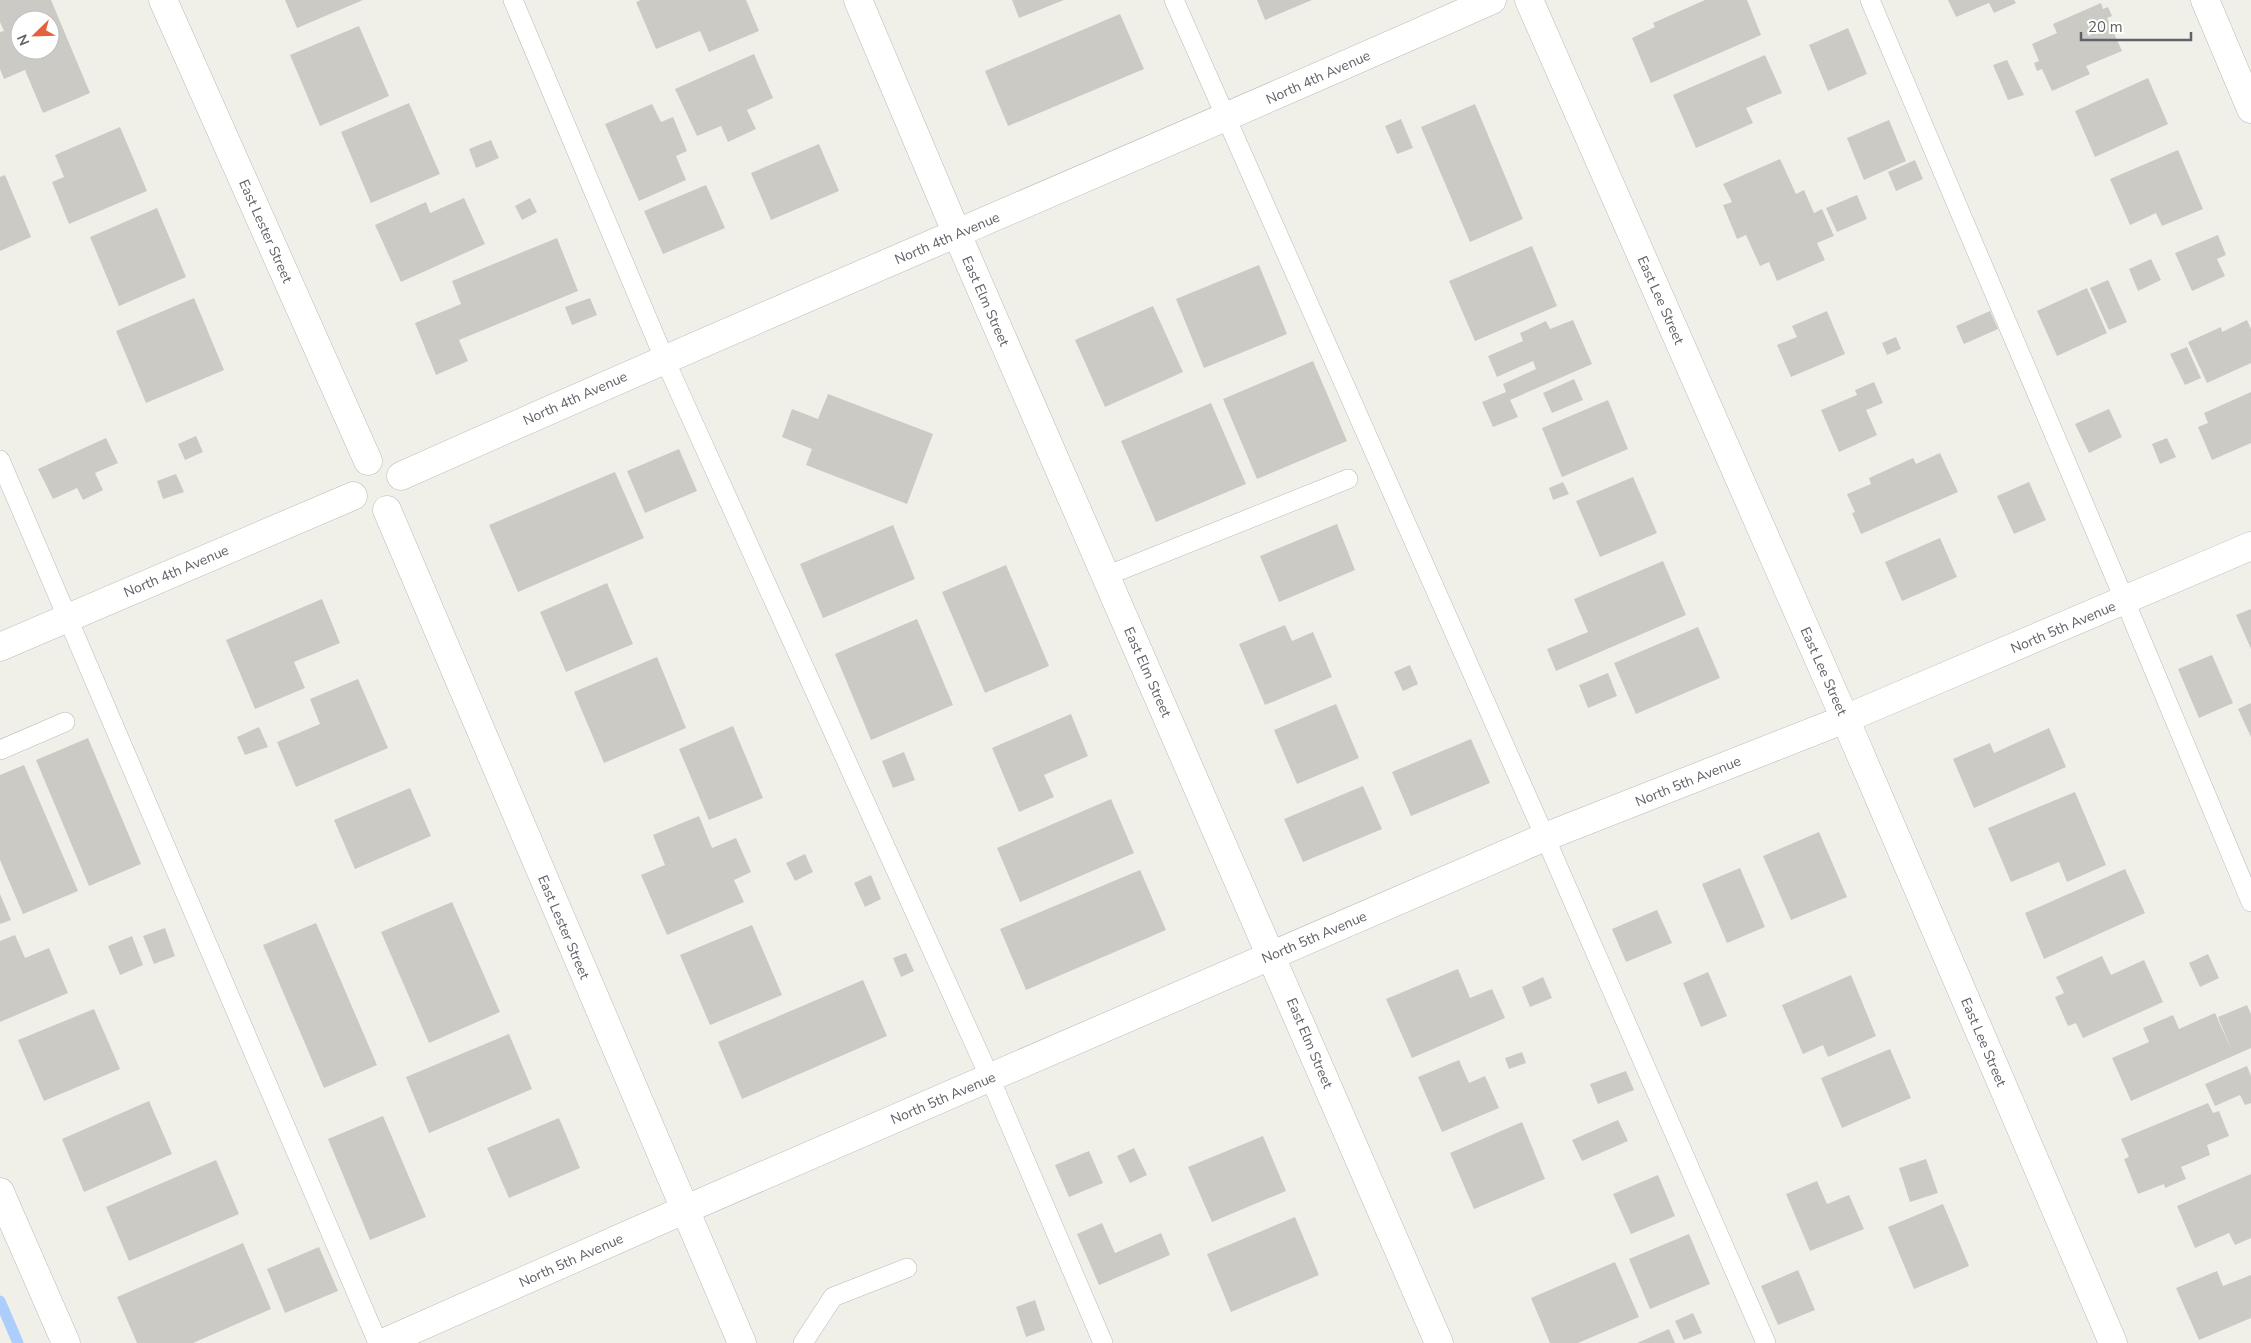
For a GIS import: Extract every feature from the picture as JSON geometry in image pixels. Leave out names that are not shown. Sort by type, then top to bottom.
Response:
[{"type":"street","name":"East Lester Street","points":[[163,0],[368,462]]},
{"type":"street","name":"East Elm Street","points":[[858,0],[957,234],[1439,1343]]},
{"type":"street","name":"North 4th Avenue","points":[[401,476],[664,358],[1226,119],[1492,0]]},
{"type":"street","name":"East Lee Street","points":[[1529,0],[1845,719],[2113,1343]]},
{"type":"street","points":[[2205,0],[2251,109]]},
{"type":"street","points":[[380,460],[388,462],[401,476],[403,484],[402,493],[398,501],[387,510],[374,512],[365,510],[357,504],[351,487],[352,478],[356,470],[368,462],[380,460]]},
{"type":"street","name":"North 4th Avenue","points":[[0,646],[353,496]]},
{"type":"street","name":"East Lester Street","points":[[387,510],[742,1343]]},
{"type":"street","name":"North 5th Avenue","points":[[383,1343],[684,1210],[1545,838],[1845,719],[2251,546]]},
{"type":"street","points":[[0,1192],[66,1343]]},
{"type":"lane","points":[[513,0],[664,358],[990,1078],[1103,1343]]},
{"type":"lane","points":[[1174,0],[1766,1343]]},
{"type":"lane","points":[[1870,0],[2251,902]]},
{"type":"lane","points":[[0,460],[66,618],[378,1343]]},
{"type":"lane","points":[[1106,576],[1348,479]]},
{"type":"lane","points":[[0,750],[65,722]]},
{"type":"lane","points":[[803,1343],[833,1297],[906,1268]]},
{"type":"building","points":[[0,0],[51,0],[55,10],[10,10],[10,60],[60,60],[60,21],[90,93],[43,113],[25,70],[4,79],[0,69],[0,32],[4,31],[0,22]]},
{"type":"building","points":[[285,0],[363,0],[297,28]]},
{"type":"building","points":[[641,0],[746,0],[759,31],[709,52],[700,31],[656,49],[636,2]]},
{"type":"building","points":[[1012,0],[1064,0],[1019,18]]},
{"type":"building","points":[[1257,0],[1312,0],[1265,20]]},
{"type":"building","points":[[1705,0],[1747,0],[1761,35],[1651,83],[1632,38],[1655,27],[1653,23]]},
{"type":"building","points":[[1948,0],[2014,0],[2016,3],[1994,13],[1989,3],[1956,17]]},
{"type":"building","points":[[2101,3],[2103,9],[2108,7],[2112,16],[2107,18],[2122,51],[2086,66],[2090,74],[2052,91],[2042,69],[2037,71],[2034,63],[2039,61],[2032,44],[2057,33],[2053,24]]},
{"type":"building","points":[[1120,14],[1144,69],[1008,126],[985,71]]},
{"type":"building","points":[[359,26],[389,96],[320,126],[290,55]]},
{"type":"building","points":[[1848,28],[1867,74],[1828,91],[1809,45]]},
{"type":"building","points":[[754,54],[773,98],[747,110],[756,129],[728,142],[721,126],[697,136],[675,89]]},
{"type":"building","points":[[1765,55],[1782,93],[1746,108],[1753,123],[1696,148],[1673,95]]},
{"type":"building","points":[[2007,60],[2024,95],[2008,100],[1993,65]]},
{"type":"building","points":[[2148,78],[2168,124],[2095,157],[2075,111]]},
{"type":"building","points":[[409,103],[440,174],[371,203],[341,132]]},
{"type":"building","points":[[652,104],[661,122],[673,117],[687,151],[676,156],[686,180],[639,201],[605,124]]},
{"type":"building","points":[[1475,104],[1523,219],[1470,242],[1421,127]]},
{"type":"building","points":[[1401,119],[1413,148],[1397,154],[1385,126]]},
{"type":"building","points":[[1889,120],[1906,161],[1864,180],[1847,138]]},
{"type":"building","points":[[120,127],[147,191],[69,224],[52,182],[64,177],[55,155]]},
{"type":"building","points":[[491,140],[499,158],[476,168],[469,149]]},
{"type":"building","points":[[819,144],[839,191],[771,220],[751,173]]},
{"type":"building","points":[[2178,150],[2203,209],[2162,226],[2156,213],[2130,225],[2110,179]]},
{"type":"building","points":[[1780,159],[1796,194],[1804,190],[1814,213],[1822,209],[1834,236],[1817,243],[1825,260],[1777,281],[1769,262],[1760,266],[1746,235],[1737,239],[1723,205],[1732,202],[1723,184]]},
{"type":"building","points":[[1915,160],[1923,179],[1896,191],[1888,172]]},
{"type":"building","points":[[5,175],[31,237],[0,251],[0,177]]},
{"type":"building","points":[[706,185],[725,228],[663,254],[644,211]]},
{"type":"building","points":[[1857,195],[1867,219],[1837,232],[1826,208]]},
{"type":"building","points":[[464,198],[485,244],[401,282],[375,225],[426,202],[430,213]]},
{"type":"building","points":[[530,198],[537,212],[522,220],[515,206]]},
{"type":"building","points":[[157,208],[186,277],[119,306],[90,237]]},
{"type":"building","points":[[2218,235],[2226,255],[2217,259],[2225,276],[2192,291],[2175,253]]},
{"type":"building","points":[[557,238],[578,291],[459,340],[468,361],[436,375],[415,323],[461,304],[452,281]]},
{"type":"building","points":[[1532,246],[1557,306],[1475,341],[1449,281]]},
{"type":"building","points":[[2151,259],[2161,280],[2138,291],[2129,269]]},
{"type":"building","points":[[1259,265],[1287,334],[1204,368],[1176,299]]},
{"type":"building","points":[[2108,280],[2127,322],[2109,330],[2090,288]]},
{"type":"building","points":[[2087,288],[2107,333],[2057,356],[2037,311]]},
{"type":"building","points":[[194,298],[224,370],[146,403],[116,331]]},
{"type":"building","points":[[590,298],[597,315],[572,325],[565,307]]},
{"type":"building","points":[[1153,306],[1183,372],[1105,407],[1075,340]]},
{"type":"building","points":[[1827,311],[1845,354],[1791,377],[1777,345],[1797,337],[1792,326]]},
{"type":"building","points":[[1990,311],[1998,329],[1964,344],[1956,326]]},
{"type":"building","points":[[1573,320],[1592,364],[1510,400],[1518,417],[1493,427],[1482,402],[1506,392],[1503,384],[1536,369],[1533,361],[1497,377],[1488,356],[1523,341],[1520,333],[1546,321],[1550,329]]},
{"type":"building","points":[[2247,320],[2251,329],[2251,363],[2207,383],[2188,342],[2221,327],[2222,332]]},
{"type":"building","points":[[1896,337],[1901,349],[1887,355],[1882,343]]},
{"type":"building","points":[[2187,347],[2201,378],[2185,385],[2170,354]]},
{"type":"building","points":[[1313,361],[1347,441],[1257,479],[1223,399]]},
{"type":"building","points":[[1574,379],[1583,400],[1552,413],[1543,393]]},
{"type":"building","points":[[1874,382],[1883,403],[1866,410],[1877,435],[1839,452],[1821,410],[1857,395],[1855,390]]},
{"type":"building","points":[[2251,392],[2251,443],[2212,460],[2198,427],[2208,423],[2204,413]]},
{"type":"building","points":[[828,394],[933,434],[907,504],[806,465],[812,449],[782,437],[792,409],[818,419]]},
{"type":"building","points":[[1608,400],[1628,449],[1562,477],[1542,428]]},
{"type":"building","points":[[1211,403],[1246,484],[1156,522],[1121,441]]},
{"type":"building","points":[[2109,409],[2122,437],[2089,453],[2075,424]]},
{"type":"building","points":[[196,436],[203,452],[185,460],[178,444]]},
{"type":"building","points":[[106,438],[118,463],[95,473],[103,490],[83,500],[77,488],[53,499],[38,469]]},
{"type":"building","points":[[2167,438],[2176,457],[2160,464],[2152,444]]},
{"type":"building","points":[[679,449],[697,491],[645,513],[627,471]]},
{"type":"building","points":[[1940,453],[1958,492],[1861,534],[1852,513],[1855,512],[1847,494],[1871,484],[1869,478],[1913,458],[1916,464]]},
{"type":"building","points":[[615,472],[644,538],[518,592],[489,525]]},
{"type":"building","points":[[176,474],[184,492],[163,499],[157,481]]},
{"type":"building","points":[[1633,477],[1657,533],[1600,557],[1576,501]]},
{"type":"building","points":[[1563,482],[1569,494],[1553,500],[1549,488]]},
{"type":"building","points":[[2029,482],[2046,520],[2014,534],[1997,496]]},
{"type":"building","points":[[1337,524],[1355,570],[1279,602],[1260,556]]},
{"type":"building","points":[[893,525],[915,579],[823,618],[800,564]]},
{"type":"building","points":[[1940,538],[1957,577],[1902,601],[1885,562]]},
{"type":"building","points":[[1663,561],[1686,615],[1556,671],[1547,649],[1588,632],[1574,599]]},
{"type":"building","points":[[1006,565],[1049,666],[985,693],[942,592]]},
{"type":"building","points":[[607,583],[633,644],[566,672],[540,612]]},
{"type":"building","points":[[322,599],[340,643],[294,662],[305,688],[255,709],[226,640]]},
{"type":"building","points":[[2251,609],[2251,649],[2236,615]]},
{"type":"building","points":[[917,619],[953,705],[871,740],[835,654]]},
{"type":"building","points":[[1285,625],[1292,641],[1313,632],[1332,677],[1265,705],[1239,644]]},
{"type":"building","points":[[1698,627],[1720,678],[1636,714],[1614,663]]},
{"type":"building","points":[[2212,655],[2233,703],[2199,718],[2178,669]]},
{"type":"building","points":[[657,657],[686,728],[604,763],[574,692]]},
{"type":"building","points":[[1410,665],[1418,684],[1403,691],[1394,672]]},
{"type":"building","points":[[1608,673],[1617,696],[1588,708],[1579,685]]},
{"type":"building","points":[[358,679],[388,748],[296,787],[277,742],[320,724],[310,699]]},
{"type":"building","points":[[2251,703],[2251,737],[2238,709]]},
{"type":"building","points":[[1336,704],[1359,758],[1297,784],[1274,730]]},
{"type":"building","points":[[1071,714],[1088,756],[1044,775],[1054,797],[1019,812],[992,748]]},
{"type":"building","points":[[733,726],[763,798],[709,820],[679,749]]},
{"type":"building","points":[[259,727],[268,747],[245,755],[237,737]]},
{"type":"building","points":[[2049,728],[2066,767],[1974,808],[1953,759],[1990,743],[1994,753]]},
{"type":"building","points":[[88,738],[141,864],[89,886],[36,760]]},
{"type":"building","points":[[1471,739],[1490,783],[1411,816],[1392,772]]},
{"type":"building","points":[[904,752],[915,780],[893,788],[882,761]]},
{"type":"building","points":[[24,765],[78,891],[23,914],[0,860],[0,775]]},
{"type":"building","points":[[1363,786],[1382,829],[1303,862],[1284,819]]},
{"type":"building","points":[[410,788],[431,836],[355,869],[334,820]]},
{"type":"building","points":[[2075,792],[2106,865],[2067,882],[2059,862],[2011,882],[1988,828]]},
{"type":"building","points":[[1111,799],[1134,853],[1020,902],[997,848]]},
{"type":"building","points":[[699,816],[712,848],[736,838],[751,872],[734,880],[744,902],[667,935],[641,875],[665,865],[653,835]]},
{"type":"building","points":[[1819,832],[1847,897],[1791,920],[1763,856]]},
{"type":"building","points":[[805,854],[813,872],[795,881],[786,863]]},
{"type":"building","points":[[1740,868],[1765,927],[1727,943],[1702,884]]},
{"type":"building","points":[[2125,869],[2145,913],[2044,959],[2025,913]]},
{"type":"building","points":[[1140,870],[1166,930],[1026,990],[1000,929]]},
{"type":"building","points":[[871,875],[881,899],[865,907],[854,883]]},
{"type":"building","points":[[0,894],[11,920],[0,924]]},
{"type":"building","points":[[452,902],[500,1012],[429,1043],[381,932]]},
{"type":"building","points":[[1657,910],[1672,943],[1626,962],[1612,929]]},
{"type":"building","points":[[316,923],[377,1065],[324,1088],[263,945]]},
{"type":"building","points":[[752,925],[782,995],[710,1025],[680,955]]},
{"type":"building","points":[[165,928],[175,956],[154,964],[143,936]]},
{"type":"building","points":[[15,935],[25,958],[49,948],[68,993],[0,1022],[0,941]]},
{"type":"building","points":[[132,936],[143,965],[120,975],[108,946]]},
{"type":"building","points":[[906,953],[914,971],[901,977],[893,958]]},
{"type":"building","points":[[2208,954],[2219,978],[2200,987],[2189,963]]},
{"type":"building","points":[[2102,956],[2111,975],[2144,960],[2163,1002],[2083,1038],[2076,1023],[2068,1026],[2055,997],[2064,993],[2056,977]]},
{"type":"building","points":[[1458,969],[1470,998],[1492,989],[1505,1018],[1412,1058],[1386,999]]},
{"type":"building","points":[[1708,972],[1727,1016],[1701,1027],[1683,983]]},
{"type":"building","points":[[1851,975],[1876,1036],[1828,1057],[1823,1045],[1803,1054],[1782,1005]]},
{"type":"building","points":[[1543,977],[1552,998],[1530,1007],[1522,987]]},
{"type":"building","points":[[863,980],[887,1036],[742,1099],[718,1042]]},
{"type":"building","points":[[2247,1005],[2251,1014],[2251,1048],[2131,1101],[2112,1058],[2149,1042],[2143,1028],[2173,1015],[2179,1029],[2215,1013],[2232,1051],[2218,1017]]},
{"type":"building","points":[[94,1009],[120,1069],[44,1101],[18,1040]]},
{"type":"building","points":[[509,1034],[532,1089],[429,1133],[406,1077]]},
{"type":"building","points":[[1890,1049],[1911,1098],[1842,1128],[1821,1078]]},
{"type":"building","points":[[1522,1052],[1526,1063],[1509,1069],[1505,1058]]},
{"type":"building","points":[[1459,1060],[1469,1083],[1485,1076],[1499,1108],[1442,1132],[1418,1077]]},
{"type":"building","points":[[2247,1066],[2251,1076],[2251,1103],[2245,1105],[2240,1095],[2215,1106],[2205,1084]]},
{"type":"building","points":[[1626,1071],[1634,1090],[1598,1104],[1590,1084]]},
{"type":"building","points":[[149,1101],[172,1154],[84,1192],[62,1139]]},
{"type":"building","points":[[2208,1103],[2213,1113],[2219,1111],[2229,1136],[2207,1145],[2210,1155],[2181,1167],[2186,1179],[2165,1188],[2164,1184],[2138,1194],[2124,1159],[2129,1157],[2121,1139]]},
{"type":"building","points":[[383,1116],[426,1217],[370,1240],[328,1139]]},
{"type":"building","points":[[559,1118],[580,1168],[509,1198],[487,1148]]},
{"type":"building","points":[[1618,1120],[1628,1141],[1582,1161],[1572,1140]]},
{"type":"building","points":[[1522,1122],[1545,1179],[1474,1209],[1450,1153]]},
{"type":"building","points":[[1263,1136],[1286,1191],[1212,1222],[1188,1167]]},
{"type":"building","points":[[1134,1148],[1147,1175],[1130,1183],[1117,1156]]},
{"type":"building","points":[[1089,1151],[1103,1183],[1069,1197],[1055,1165]]},
{"type":"building","points":[[1926,1159],[1938,1193],[1910,1202],[1899,1168]]},
{"type":"building","points":[[216,1160],[239,1214],[129,1261],[106,1207]]},
{"type":"building","points":[[2251,1174],[2251,1238],[2235,1245],[2229,1233],[2195,1248],[2177,1206]]},
{"type":"building","points":[[1658,1175],[1675,1216],[1631,1234],[1613,1194]]},
{"type":"building","points":[[1817,1181],[1827,1204],[1849,1195],[1864,1229],[1810,1251],[1786,1194]]},
{"type":"building","points":[[1943,1204],[1969,1266],[1914,1289],[1888,1227]]},
{"type":"building","points":[[1295,1217],[1319,1275],[1231,1312],[1207,1254]]},
{"type":"building","points":[[1102,1223],[1115,1253],[1161,1233],[1170,1255],[1099,1285],[1077,1234]]},
{"type":"building","points":[[1689,1234],[1710,1284],[1650,1309],[1629,1259]]},
{"type":"building","points":[[243,1243],[271,1309],[193,1343],[137,1343],[117,1297]]},
{"type":"building","points":[[319,1247],[338,1291],[285,1313],[267,1269]]},
{"type":"building","points":[[1615,1262],[1639,1317],[1578,1343],[1550,1343],[1531,1298]]},
{"type":"building","points":[[1798,1270],[1815,1310],[1778,1325],[1761,1286]]},
{"type":"building","points":[[2217,1271],[2223,1286],[2251,1275],[2251,1318],[2199,1340],[2176,1288]]},
{"type":"building","points":[[1035,1300],[1045,1330],[1026,1337],[1016,1307]]},
{"type":"building","points":[[1693,1313],[1702,1333],[1684,1340],[1675,1321]]},
{"type":"building","points":[[1669,1329],[1675,1343],[1637,1343]]},
{"type":"waterway","points":[[0,1301],[18,1343]]}]
